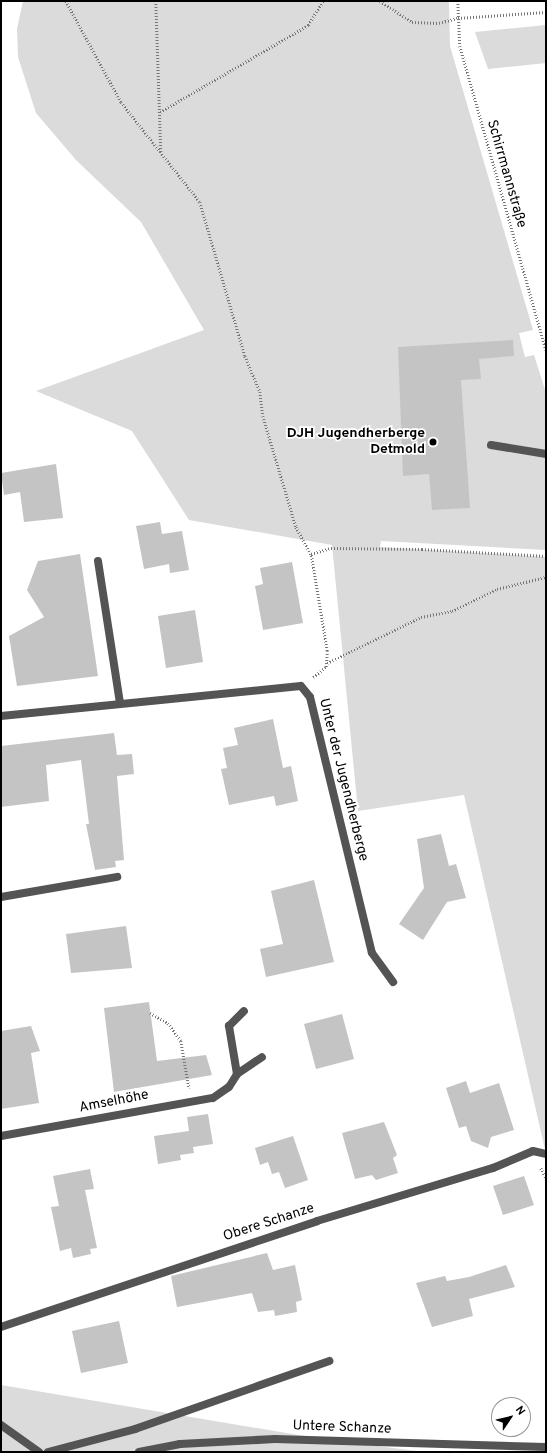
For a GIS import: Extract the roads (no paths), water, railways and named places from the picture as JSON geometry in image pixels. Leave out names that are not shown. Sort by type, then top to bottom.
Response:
[{"type":"street","points":[[491,445],[546,454]]},
{"type":"street","points":[[98,561],[120,704]]},
{"type":"street","name":"Unter der Jugendherberge","points":[[1,716],[301,686],[310,698],[372,953],[393,982]]},
{"type":"street","points":[[1,897],[117,877]]},
{"type":"street","points":[[244,1012],[229,1026],[237,1074],[262,1057]]},
{"type":"street","name":"Amselhöhe","points":[[1,1136],[191,1100],[213,1098],[229,1087],[237,1074]]},
{"type":"street","name":"Obere Schanze","points":[[1,1327],[317,1221],[493,1168],[533,1151],[546,1154]]},
{"type":"street","points":[[48,1452],[135,1429],[329,1361]]},
{"type":"street","points":[[1,1425],[39,1452]]},
{"type":"street","name":"Untere Schanze","points":[[139,1452],[180,1444],[275,1439],[546,1447]]},
{"type":"place","name":"DJH Jugendherberge Detmold","points":[[433,442]]}]
